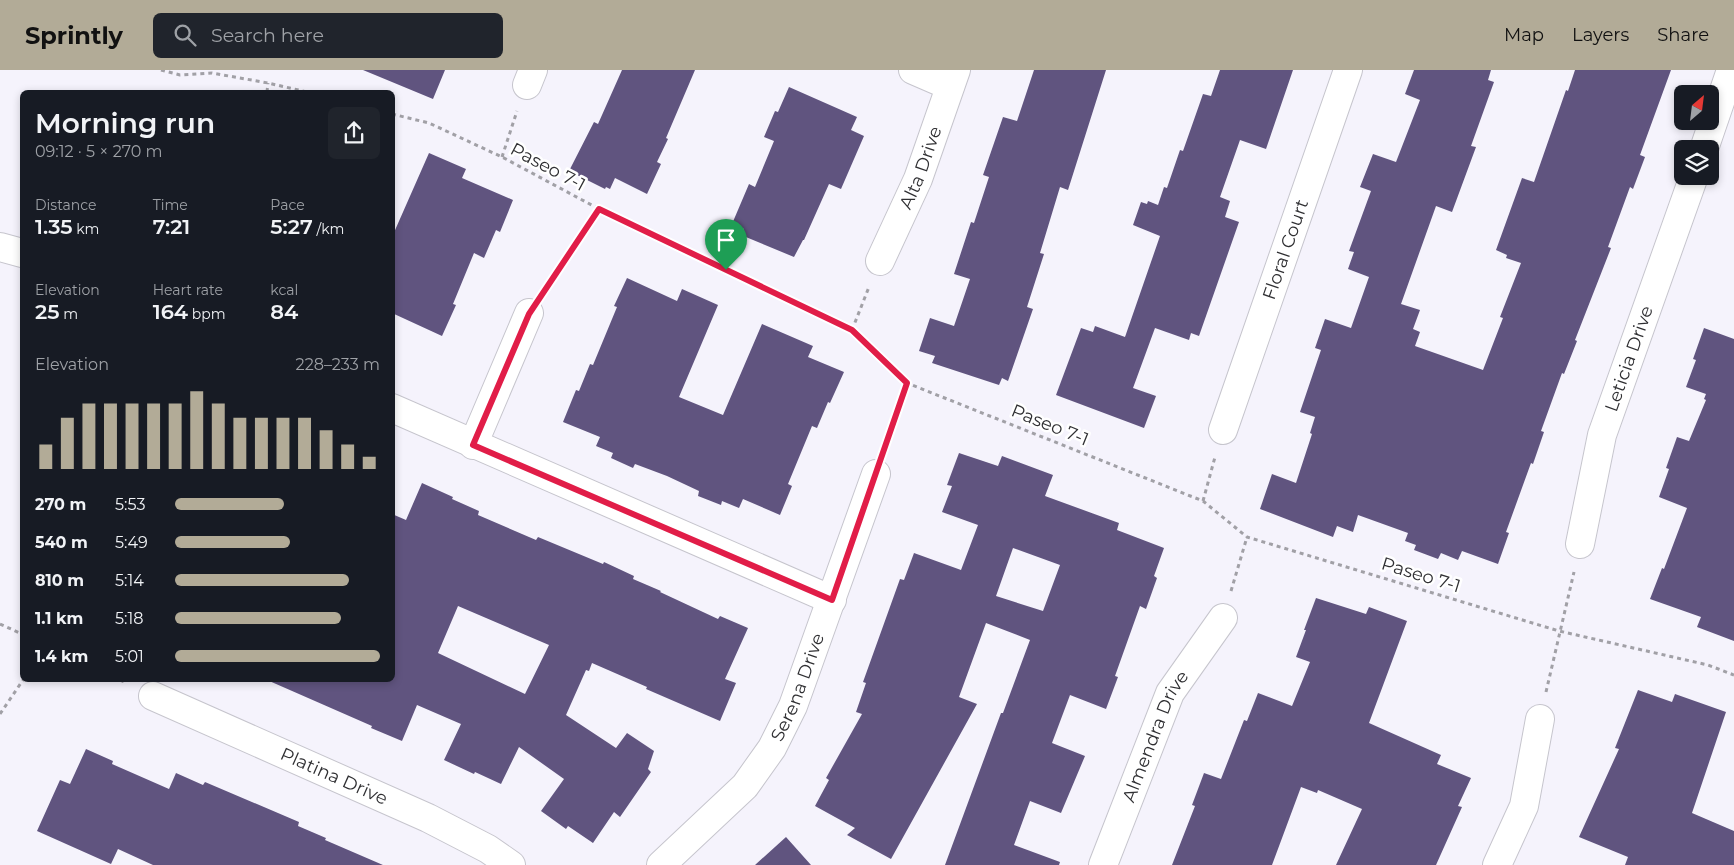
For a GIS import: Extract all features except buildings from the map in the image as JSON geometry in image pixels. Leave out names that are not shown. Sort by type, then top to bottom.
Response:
[{"type":"street","points":[[913,70],[953,78]]},
{"type":"street","name":"Floral Court","points":[[1223,430],[1348,70]]},
{"type":"street","points":[[1707,140],[1731,70]]},
{"type":"street","name":"Alta Drive","points":[[880,261],[918,179],[953,78]]},
{"type":"street","name":"Leticia Drive","points":[[1580,544],[1602,435],[1691,185]]},
{"type":"street","points":[[0,247],[20,252]]},
{"type":"street","points":[[473,445],[529,314]]},
{"type":"street","points":[[395,409],[832,600]]},
{"type":"street","name":"Serena Drive","points":[[662,865],[744,786],[772,748],[793,706],[876,474]]},
{"type":"street","name":"Almendra Drive","points":[[1103,865],[1170,694],[1223,618]]},
{"type":"street","name":"Platina Drive","points":[[153,696],[428,818],[488,850],[511,865]]},
{"type":"street","points":[[1497,865],[1524,806],[1540,719]]},
{"type":"path","points":[[161,70],[180,75],[212,72],[298,90]]},
{"type":"path","points":[[502,157],[530,77]]},
{"type":"path","points":[[267,90],[268,83]]},
{"type":"path","name":"Paseo 7-1","points":[[395,115],[429,123],[502,157],[599,209],[852,330],[907,383],[1203,501],[1247,537],[1560,631],[1708,665],[1734,675]]},
{"type":"path","points":[[529,314],[599,209]]},
{"type":"path","points":[[852,330],[880,261]]},
{"type":"path","points":[[876,474],[907,383]]},
{"type":"path","points":[[1203,501],[1223,430]]},
{"type":"path","points":[[1223,618],[1247,537]]},
{"type":"path","points":[[1540,719],[1580,544]]},
{"type":"path","points":[[0,624],[20,633]]},
{"type":"path","points":[[0,714],[22,682]]},
{"type":"route","points":[[599,209],[726,270],[852,330],[907,383],[832,600],[473,445],[529,314],[599,209]]}]
